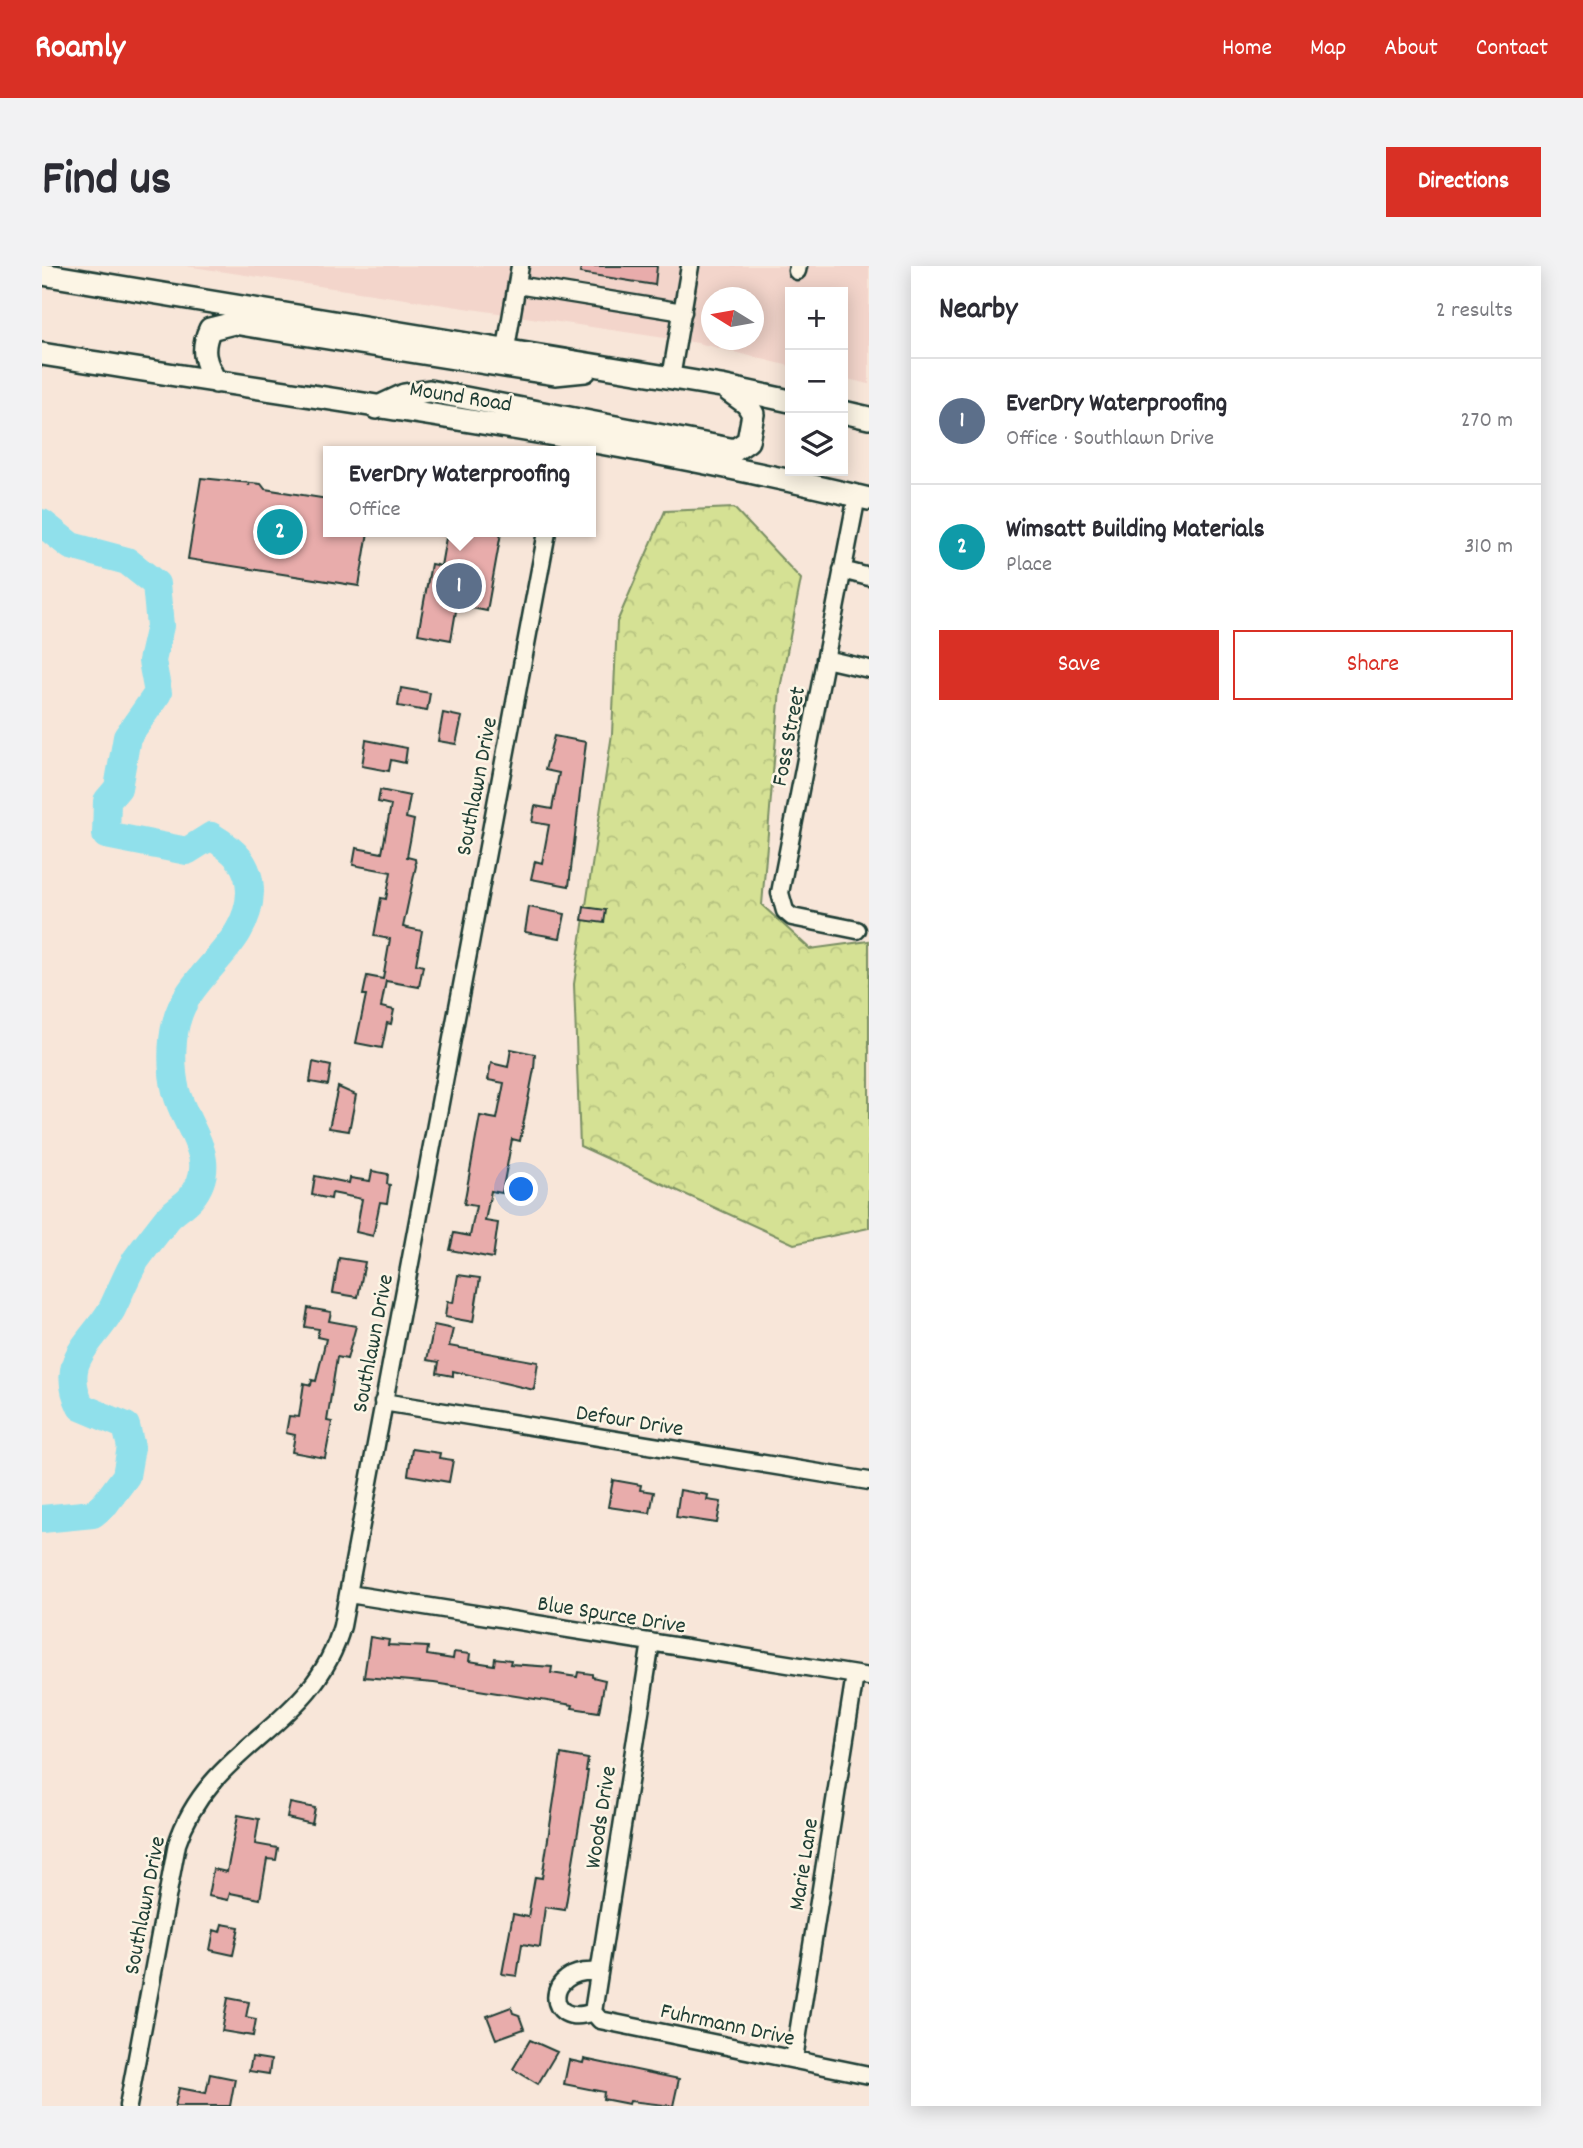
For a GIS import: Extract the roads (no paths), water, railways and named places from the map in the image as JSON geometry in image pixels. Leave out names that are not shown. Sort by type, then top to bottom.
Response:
[{"type":"main road","points":[[42,274],[97,274],[504,358]]},
{"type":"main road","points":[[216,382],[207,366],[204,341],[210,329],[234,323],[504,358],[615,368],[785,400]]},
{"type":"main road","name":"Mound Road","points":[[42,354],[376,408],[564,445]]},
{"type":"main road","points":[[376,408],[404,395],[429,391],[735,450],[748,441],[753,414],[747,404],[721,386]]},
{"type":"main road","points":[[847,413],[869,418]]},
{"type":"main road","name":"Mound Road","points":[[596,449],[698,462],[863,498]]},
{"type":"street","points":[[504,358],[520,266]]},
{"type":"street","points":[[671,378],[691,266]]},
{"type":"street","points":[[517,285],[683,312]]},
{"type":"street","name":"Foss Street","points":[[857,930],[792,917],[781,902],[782,881],[842,570],[863,498]]},
{"type":"street","name":"Southlawn Drive","points":[[128,2106],[177,1844],[186,1819],[214,1777],[311,1690],[336,1648],[349,1594],[546,537]]},
{"type":"street","points":[[842,570],[869,577]]},
{"type":"street","points":[[825,659],[869,669]]},
{"type":"street","name":"Defour Drive","points":[[383,1402],[869,1481]]},
{"type":"street","name":"Blue Spurce Drive","points":[[349,1594],[862,1676]]},
{"type":"street","name":"Woods Drive","points":[[593,2006],[651,1642]]},
{"type":"street","name":"Marie Lane","points":[[794,2059],[862,1676]]},
{"type":"street","name":"Fuhrmann Drive","points":[[597,1972],[589,1972],[558,1985],[554,1995],[558,2006],[569,2013],[593,2006],[600,2020],[869,2075]]},
{"type":"waterway","points":[[42,523],[71,546],[127,561],[156,584],[160,626],[152,661],[158,693],[127,737],[118,788],[107,801],[106,835],[187,851],[211,836],[227,847],[244,866],[250,892],[247,912],[240,929],[192,989],[174,1031],[174,1083],[203,1158],[200,1184],[191,1198],[167,1219],[135,1261],[112,1309],[75,1364],[73,1376],[81,1407],[126,1426],[131,1447],[126,1476],[105,1504],[93,1514],[42,1519]]},
{"type":"place","name":"Wimsatt Building Materials","points":[[280,532]]},
{"type":"place","name":"EverDry Waterproofing","points":[[459,586]]}]
